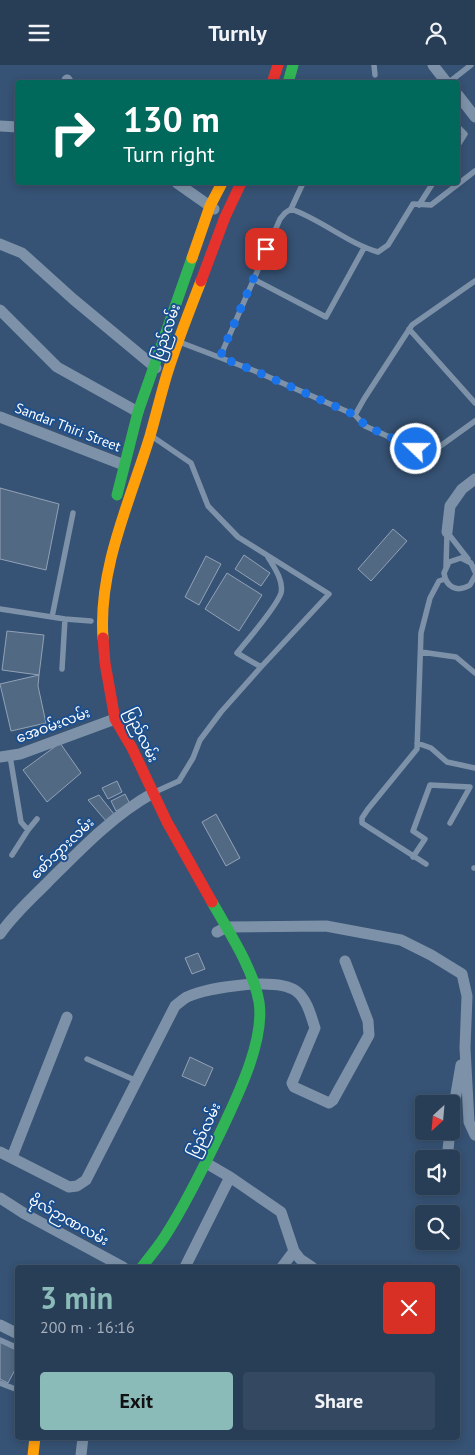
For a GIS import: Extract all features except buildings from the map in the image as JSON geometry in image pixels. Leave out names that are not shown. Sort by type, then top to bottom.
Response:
[{"type":"highway","points":[[273,80],[278,65]]},
{"type":"highway","points":[[289,80],[293,65]]},
{"type":"highway","name":"ပြည်လမ်း","points":[[91,625],[100,556],[138,412],[210,207],[221,185]]},
{"type":"highway","name":"ပြည်လမ်း","points":[[109,724],[102,621],[112,558],[125,509],[178,342],[224,217],[240,185]]},
{"type":"highway","name":"ပြည်လမ်း","points":[[92,648],[109,724],[132,748],[167,822],[222,929],[243,990]]},
{"type":"highway","points":[[140,795],[150,813]]},
{"type":"highway","name":"ပြည်လမ်း","points":[[144,1265],[166,1235],[187,1200],[243,1083],[256,1041],[259,1011],[254,984],[246,962],[222,929],[162,836]]},
{"type":"highway","name":"ပြည်လမ်း","points":[[161,1220],[204,1141]]},
{"type":"highway","points":[[129,1265],[145,1244]]},
{"type":"highway","points":[[22,1455],[24,1440]]},
{"type":"highway","points":[[33,1455],[35,1440]]},
{"type":"street","points":[[433,65],[446,80]]},
{"type":"street","points":[[460,98],[475,117]]},
{"type":"street","points":[[0,126],[15,127]]},
{"type":"street","points":[[180,185],[224,217]]},
{"type":"street","points":[[0,244],[22,253],[154,367],[168,374]]},
{"type":"street","points":[[0,310],[57,367],[138,412]]},
{"type":"street","name":"Sandar Thiri Street","points":[[0,417],[124,465]]},
{"type":"street","points":[[447,532],[450,506],[462,489],[475,479]]},
{"type":"street","name":"အေဝမ်းလမ်း","points":[[5,756],[20,754],[109,724]]},
{"type":"street","name":"စော်ဘွားလမ်း","points":[[0,934],[22,906],[94,835],[140,795],[153,793]]},
{"type":"street","points":[[222,929],[326,926],[402,940],[462,974],[467,996],[470,1025],[456,1095]]},
{"type":"street","points":[[0,1152],[70,1187],[77,1186],[86,1179],[175,1006],[186,997],[210,990],[243,990],[254,984],[286,986],[298,992],[308,1009],[315,1028],[292,1083],[294,1087],[329,1103],[332,1101],[369,1035],[368,1021],[345,961]]},
{"type":"street","points":[[12,1157],[67,1017]]},
{"type":"street","points":[[465,1049],[469,1122],[475,1135]]},
{"type":"street","points":[[206,1163],[281,1212],[294,1251],[300,1259],[309,1265]]},
{"type":"street","points":[[186,1265],[230,1177]]},
{"type":"street","name":"ဗိုလ်ဉာဏလမ်း","points":[[0,1198],[119,1265]]},
{"type":"street","points":[[284,1265],[294,1251]]},
{"type":"street","points":[[0,1325],[15,1332]]},
{"type":"street","points":[[80,1455],[82,1440]]},
{"type":"lane","points":[[374,65],[375,75]]},
{"type":"lane","points":[[452,80],[471,65]]},
{"type":"lane","points":[[460,129],[465,134],[460,142]]},
{"type":"lane","points":[[460,183],[475,171]]},
{"type":"lane","points":[[220,357],[280,219],[291,209],[302,185]]},
{"type":"lane","points":[[419,205],[432,185]]},
{"type":"lane","points":[[291,209],[304,214],[364,248],[378,252],[388,245],[413,204],[431,205],[457,185]]},
{"type":"lane","points":[[253,279],[326,317],[364,248]]},
{"type":"lane","points":[[355,415],[412,325],[475,281]]},
{"type":"lane","points":[[409,329],[475,403]]},
{"type":"lane","points":[[178,342],[255,371],[355,415],[366,426],[416,449],[439,447],[475,421]]},
{"type":"lane","points":[[150,435],[191,463],[208,506],[238,537],[329,594],[222,712],[200,740],[193,758],[179,781],[153,793]]},
{"type":"lane","points":[[52,617],[73,513]]},
{"type":"lane","points":[[447,532],[471,563],[475,572]]},
{"type":"lane","points":[[446,567],[447,532]]},
{"type":"lane","points":[[261,667],[237,653],[273,607],[281,592],[280,580],[267,556]]},
{"type":"lane","points":[[471,563],[461,558],[449,562],[444,573],[445,579],[453,588],[459,589],[470,585],[475,576]]},
{"type":"lane","points":[[426,864],[362,823],[362,818],[417,749],[421,633],[430,598],[439,581],[445,579]]},
{"type":"lane","points":[[0,609],[91,625]]},
{"type":"lane","points":[[62,669],[65,619]]},
{"type":"lane","points":[[421,652],[456,657],[475,673]]},
{"type":"lane","points":[[417,743],[431,748],[447,762],[475,768]]},
{"type":"lane","points":[[5,756],[21,822],[28,830]]},
{"type":"lane","points":[[413,857],[425,839],[412,831],[430,785],[470,787],[450,823]]},
{"type":"lane","points":[[12,855],[28,830],[38,819]]},
{"type":"lane","points":[[87,1059],[138,1081]]},
{"type":"lane","points":[[0,1340],[15,1347]]},
{"type":"lane","points":[[0,1383],[15,1389]]},
{"type":"traffic: fast","points":[[289,80],[293,65]]},
{"type":"traffic: fast","points":[[117,495],[138,412],[192,258]]},
{"type":"traffic: fast","points":[[144,1265],[167,1233],[203,1169],[249,1067],[258,1033],[259,1002],[252,976],[212,902]]},
{"type":"traffic: slow","points":[[192,258],[210,206],[221,185]]},
{"type":"traffic: slow","points":[[103,638],[105,586],[110,561],[150,436],[171,362],[201,281]]},
{"type":"traffic: slow","points":[[33,1455],[35,1440]]},
{"type":"traffic: jam","points":[[273,80],[278,65]]},
{"type":"traffic: jam","points":[[201,281],[225,217],[240,185]]},
{"type":"traffic: jam","points":[[103,638],[105,663],[115,719],[132,748],[167,822],[212,902]]},
{"type":"route","points":[[266,249],[220,357],[355,415],[366,426],[416,449]]}]
